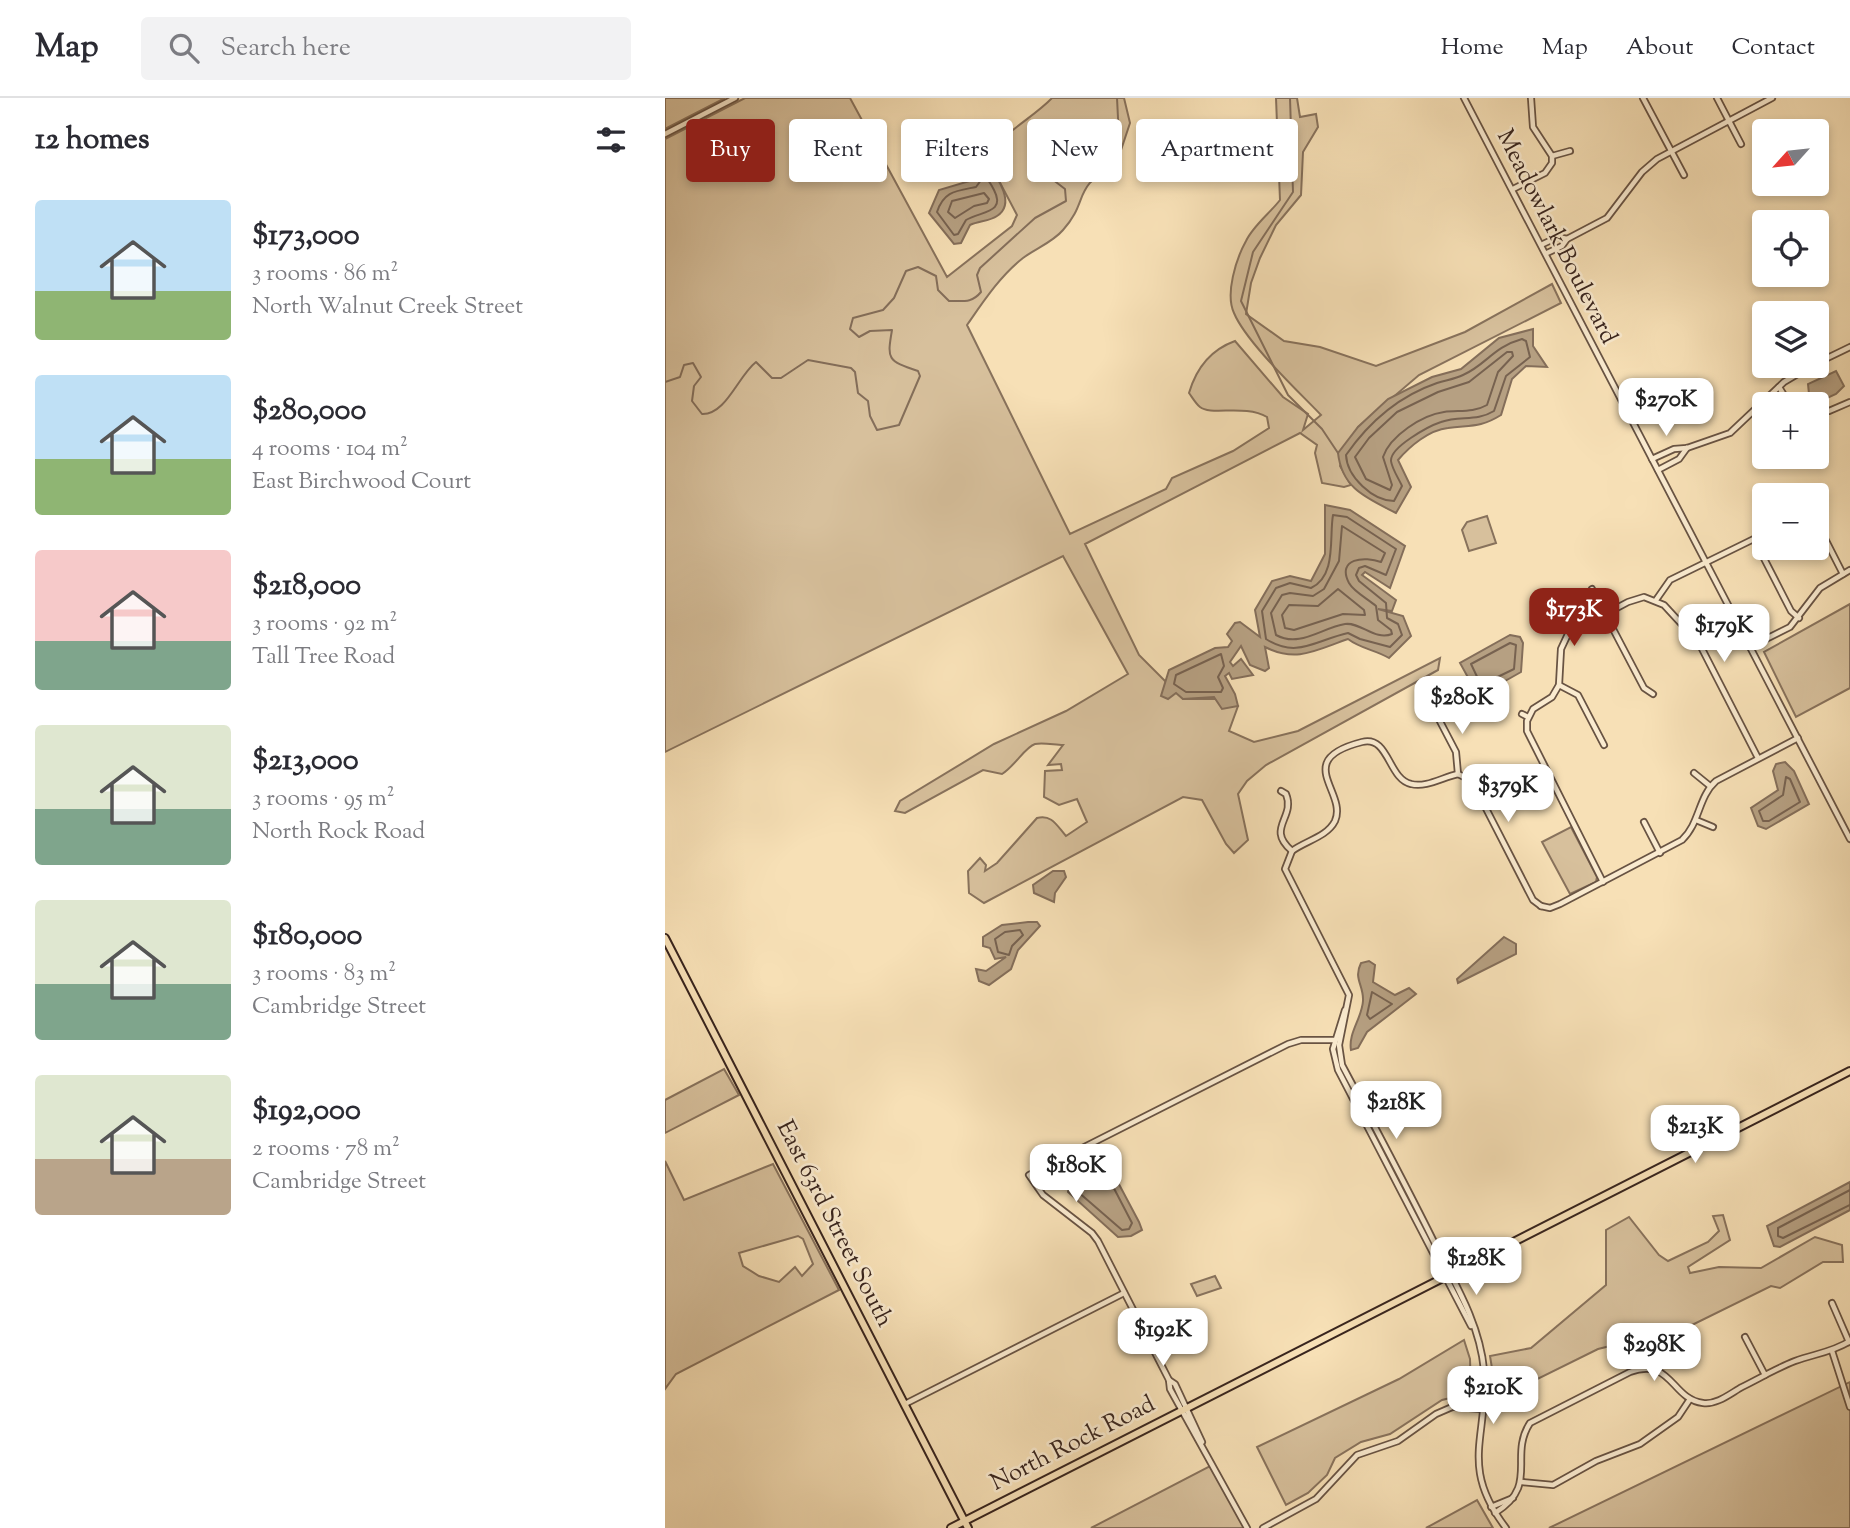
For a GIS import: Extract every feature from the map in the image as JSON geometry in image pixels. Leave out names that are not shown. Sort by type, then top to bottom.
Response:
[{"type":"main road","name":"East 63rd Street South","points":[[665,938],[967,1525]]},
{"type":"main road","name":"North Rock Road","points":[[951,1528],[967,1525],[1185,1409],[1850,1071]]},
{"type":"street","points":[[665,134],[735,98]]},
{"type":"street","name":"Meadowlark Boulevard","points":[[1464,98],[1543,244],[1850,839]]},
{"type":"street","points":[[1513,189],[1548,171],[1552,156],[1533,127],[1531,98]]},
{"type":"street","points":[[1643,98],[1684,175]]},
{"type":"street","points":[[1717,98],[1741,144]]},
{"type":"street","points":[[1547,253],[1607,218],[1642,172],[1672,151],[1772,98]]},
{"type":"street","points":[[1552,156],[1570,151]]},
{"type":"street","points":[[1543,244],[1558,237],[1567,239]]},
{"type":"street","points":[[1829,357],[1850,347]]},
{"type":"street","points":[[1774,392],[1793,378]]},
{"type":"street","points":[[1779,387],[1782,392]]},
{"type":"street","points":[[1829,411],[1850,402]]},
{"type":"street","points":[[1652,459],[1674,449],[1687,448],[1723,437],[1752,414]]},
{"type":"street","points":[[1658,471],[1679,458],[1687,448]]},
{"type":"street","points":[[1656,600],[1670,580],[1752,540]]},
{"type":"street","points":[[1829,547],[1843,574]]},
{"type":"street","points":[[1765,560],[1791,611],[1799,618]]},
{"type":"street","points":[[1750,647],[1790,627],[1820,588],[1850,570]]},
{"type":"street","points":[[1592,589],[1644,688],[1653,694]]},
{"type":"street","points":[[1603,882],[1528,736],[1528,717],[1559,685],[1560,649],[1565,638],[1577,628],[1637,598],[1656,600],[1699,643],[1758,758]]},
{"type":"street","points":[[1559,685],[1578,695],[1604,745]]},
{"type":"street","points":[[1432,706],[1457,756],[1458,774]]},
{"type":"street","points":[[1522,714],[1528,717]]},
{"type":"street","points":[[1506,1528],[1491,1507],[1479,1479],[1476,1458],[1484,1368],[1473,1329],[1342,1065],[1339,1045],[1349,995],[1287,876],[1286,862],[1292,851],[1326,832],[1334,823],[1336,806],[1325,779],[1326,766],[1332,757],[1367,741],[1378,745],[1398,776],[1410,784],[1424,785],[1458,774],[1470,780],[1534,900],[1540,908],[1553,907],[1682,840],[1696,820],[1710,786],[1798,738]]},
{"type":"street","points":[[1694,773],[1710,786]]},
{"type":"street","points":[[1281,791],[1286,794],[1289,808],[1280,832],[1283,844],[1292,851]]},
{"type":"street","points":[[1696,820],[1713,827]]},
{"type":"street","points":[[1644,822],[1660,853]]},
{"type":"street","points":[[1347,1007],[1334,1040],[1338,1070],[1447,1275]]},
{"type":"street","points":[[1247,1528],[1092,1233],[1043,1195],[1029,1175],[1288,1044],[1301,1040],[1334,1040]]},
{"type":"street","points":[[905,1404],[1124,1293]]},
{"type":"street","points":[[1495,1513],[1513,1498],[1522,1482],[1524,1438],[1530,1423],[1630,1372],[1642,1369],[1659,1371],[1669,1377],[1690,1399],[1712,1402],[1765,1375],[1799,1360],[1832,1351],[1850,1341],[1832,1303]]},
{"type":"street","points":[[1745,1336],[1765,1375]]},
{"type":"street","points":[[1832,1351],[1850,1407]]},
{"type":"street","points":[[1522,1482],[1553,1485],[1596,1461],[1640,1444],[1678,1418],[1690,1399]]},
{"type":"street","points":[[1263,1528],[1316,1499],[1357,1455],[1398,1441],[1436,1414],[1466,1401],[1483,1401]]},
{"type":"street","points":[[1454,1407],[1482,1409]]},
{"type":"street","points":[[1491,1507],[1513,1498]]},
{"type":"shaded area","points":[[665,98],[725,98],[665,129]]},
{"type":"shaded area","points":[[745,98],[850,98],[861,119],[789,119],[789,182],[887,182],[887,166],[947,277],[1012,226],[1017,215],[1000,182],[1013,182],[1013,130],[1052,98],[1124,98],[1130,123],[1122,147],[1122,119],[1027,119],[1027,182],[1091,182],[1063,230],[1023,258],[1007,273],[967,325],[1070,534],[1166,489],[1172,478],[1233,451],[1269,428],[1267,417],[1258,413],[1205,409],[1199,406],[1189,393],[1205,361],[1226,345],[1235,341],[1283,397],[1308,414],[1303,430],[1321,415],[1249,338],[1232,305],[1231,287],[1242,248],[1249,235],[1280,200],[1279,182],[1298,182],[1298,119],[1277,119],[1276,98],[1297,98],[1300,117],[1316,114],[1318,127],[1303,152],[1301,195],[1276,225],[1260,258],[1251,283],[1246,314],[1284,341],[1320,347],[1376,366],[1465,332],[1552,284],[1561,303],[1419,375],[1358,427],[1340,466],[1351,485],[1344,487],[1322,483],[1315,453],[1317,445],[1300,433],[1085,544],[1139,655],[1183,699],[1222,699],[1238,706],[1229,731],[1254,742],[1298,731],[1440,658],[1438,670],[1266,765],[1247,781],[1238,794],[1248,840],[1234,853],[1226,844],[1202,800],[1183,797],[984,903],[969,893],[968,871],[980,858],[986,865],[985,871],[997,863],[1037,818],[1050,819],[1066,836],[1087,822],[1077,799],[1059,805],[1044,797],[1045,771],[1062,770],[1061,764],[1048,765],[1063,745],[1035,744],[1002,774],[983,770],[905,813],[895,811],[900,801],[994,744],[1066,711],[1128,674],[1063,556],[665,752],[665,139],[686,128],[686,182],[775,182],[775,119],[704,119]]},
{"type":"shaded area","points":[[1487,516],[1496,543],[1469,551],[1462,530],[1467,522]]},
{"type":"shaded area","points":[[1850,604],[1850,688],[1796,717],[1764,652]]},
{"type":"shaded area","points":[[1571,827],[1597,877],[1596,882],[1570,894],[1542,842]]},
{"type":"shaded area","points":[[724,1069],[739,1095],[665,1133],[665,1100]]},
{"type":"shaded area","points":[[665,1161],[684,1200],[773,1164],[839,1290],[676,1374],[665,1389]],"holes":[[[798,1236],[803,1239],[813,1264],[802,1276],[795,1267],[779,1282],[759,1276],[743,1266],[739,1253]]]},
{"type":"shaded area","points":[[1723,1215],[1730,1240],[1688,1267],[1690,1273],[1719,1267],[1761,1268],[1815,1237],[1842,1245],[1843,1262],[1823,1262],[1780,1288],[1771,1286],[1688,1327],[1598,1349],[1497,1399],[1490,1356],[1531,1348],[1606,1285],[1606,1230],[1629,1217],[1659,1255],[1668,1261],[1708,1242],[1719,1231],[1713,1216]]},
{"type":"shaded area","points":[[1215,1276],[1221,1288],[1197,1296],[1191,1284]]},
{"type":"shaded area","points":[[1464,1340],[1470,1359],[1471,1393],[1442,1400],[1390,1434],[1361,1442],[1335,1458],[1327,1475],[1308,1493],[1286,1505],[1257,1447],[1399,1379]]},
{"type":"shaded area","points":[[1850,1382],[1850,1528],[1549,1528]]},
{"type":"shaded area","points":[[1212,1465],[1245,1528],[1091,1528]]},
{"type":"shaded area","points":[[1477,1500],[1493,1528],[1426,1528]]},
{"type":"water","points":[[966,182],[998,182],[1005,205],[994,218],[970,225],[961,243],[954,244],[929,213],[939,190]]},
{"type":"water","points":[[1533,329],[1533,346],[1547,367],[1526,366],[1512,379],[1501,415],[1481,424],[1441,429],[1408,449],[1398,460],[1411,487],[1396,513],[1366,497],[1350,484],[1340,465],[1338,453],[1358,427],[1388,399],[1432,377],[1461,369],[1499,338]]},
{"type":"water","points":[[1836,371],[1844,386],[1836,394],[1829,397],[1829,392],[1809,392],[1808,384],[1821,378],[1829,378],[1829,374]]},
{"type":"water","points":[[1325,505],[1350,510],[1405,546],[1390,588],[1365,572],[1362,575],[1396,600],[1392,611],[1378,609],[1403,616],[1411,636],[1389,658],[1348,639],[1316,651],[1297,654],[1276,652],[1265,647],[1269,668],[1265,671],[1250,665],[1241,646],[1230,662],[1233,666],[1241,659],[1253,675],[1232,679],[1229,673],[1225,676],[1238,706],[1222,709],[1214,697],[1183,699],[1176,693],[1168,699],[1161,696],[1169,670],[1215,648],[1228,647],[1232,641],[1227,634],[1235,623],[1240,622],[1260,637],[1255,610],[1272,581],[1290,576],[1311,581],[1325,554]]},
{"type":"water","points":[[1510,635],[1520,637],[1523,643],[1521,672],[1482,694],[1476,692],[1460,663]]},
{"type":"water","points":[[1785,762],[1794,771],[1809,804],[1766,829],[1758,826],[1751,808],[1778,790],[1773,771],[1776,764]]},
{"type":"water","points":[[1053,871],[1064,871],[1066,877],[1055,893],[1054,902],[1034,893],[1033,885]]},
{"type":"water","points":[[1037,922],[1040,926],[1018,950],[1011,969],[989,985],[979,981],[976,969],[986,971],[1006,957],[995,959],[990,948],[983,946],[983,937],[1002,925]]},
{"type":"water","points":[[1504,937],[1516,944],[1516,954],[1458,983],[1457,979]]},
{"type":"water","points":[[1369,961],[1375,965],[1373,982],[1395,995],[1409,988],[1416,994],[1367,1032],[1358,1048],[1351,1050],[1351,1038],[1363,1001],[1358,978],[1359,969],[1361,963]]},
{"type":"water","points":[[1102,1166],[1108,1166],[1112,1171],[1139,1222],[1142,1230],[1131,1236],[1118,1237],[1068,1192],[1070,1184]]},
{"type":"water","points":[[1850,1182],[1850,1210],[1780,1247],[1774,1246],[1767,1226]]},
{"type":"waterway","points":[[665,382],[680,377],[684,365],[693,363],[701,377],[694,386],[692,401],[702,414],[710,413],[725,402],[756,362],[772,378],[781,378],[808,360],[851,368],[855,372],[858,393],[868,401],[870,416],[877,430],[899,425],[920,376],[918,371],[891,358],[892,330],[870,331],[859,337],[850,329],[853,318],[883,310],[894,298],[906,271],[918,267],[936,276],[938,290],[949,301],[967,301],[978,296],[981,292],[977,275],[980,268],[1035,218],[1066,201],[1065,189],[1052,179],[1070,159],[1076,162],[1094,149],[1115,145],[1119,138],[1117,98]]},
{"type":"waterway","points":[[1290,98],[1293,192],[1253,252],[1241,301],[1288,395],[1322,429],[1338,453]]}]
